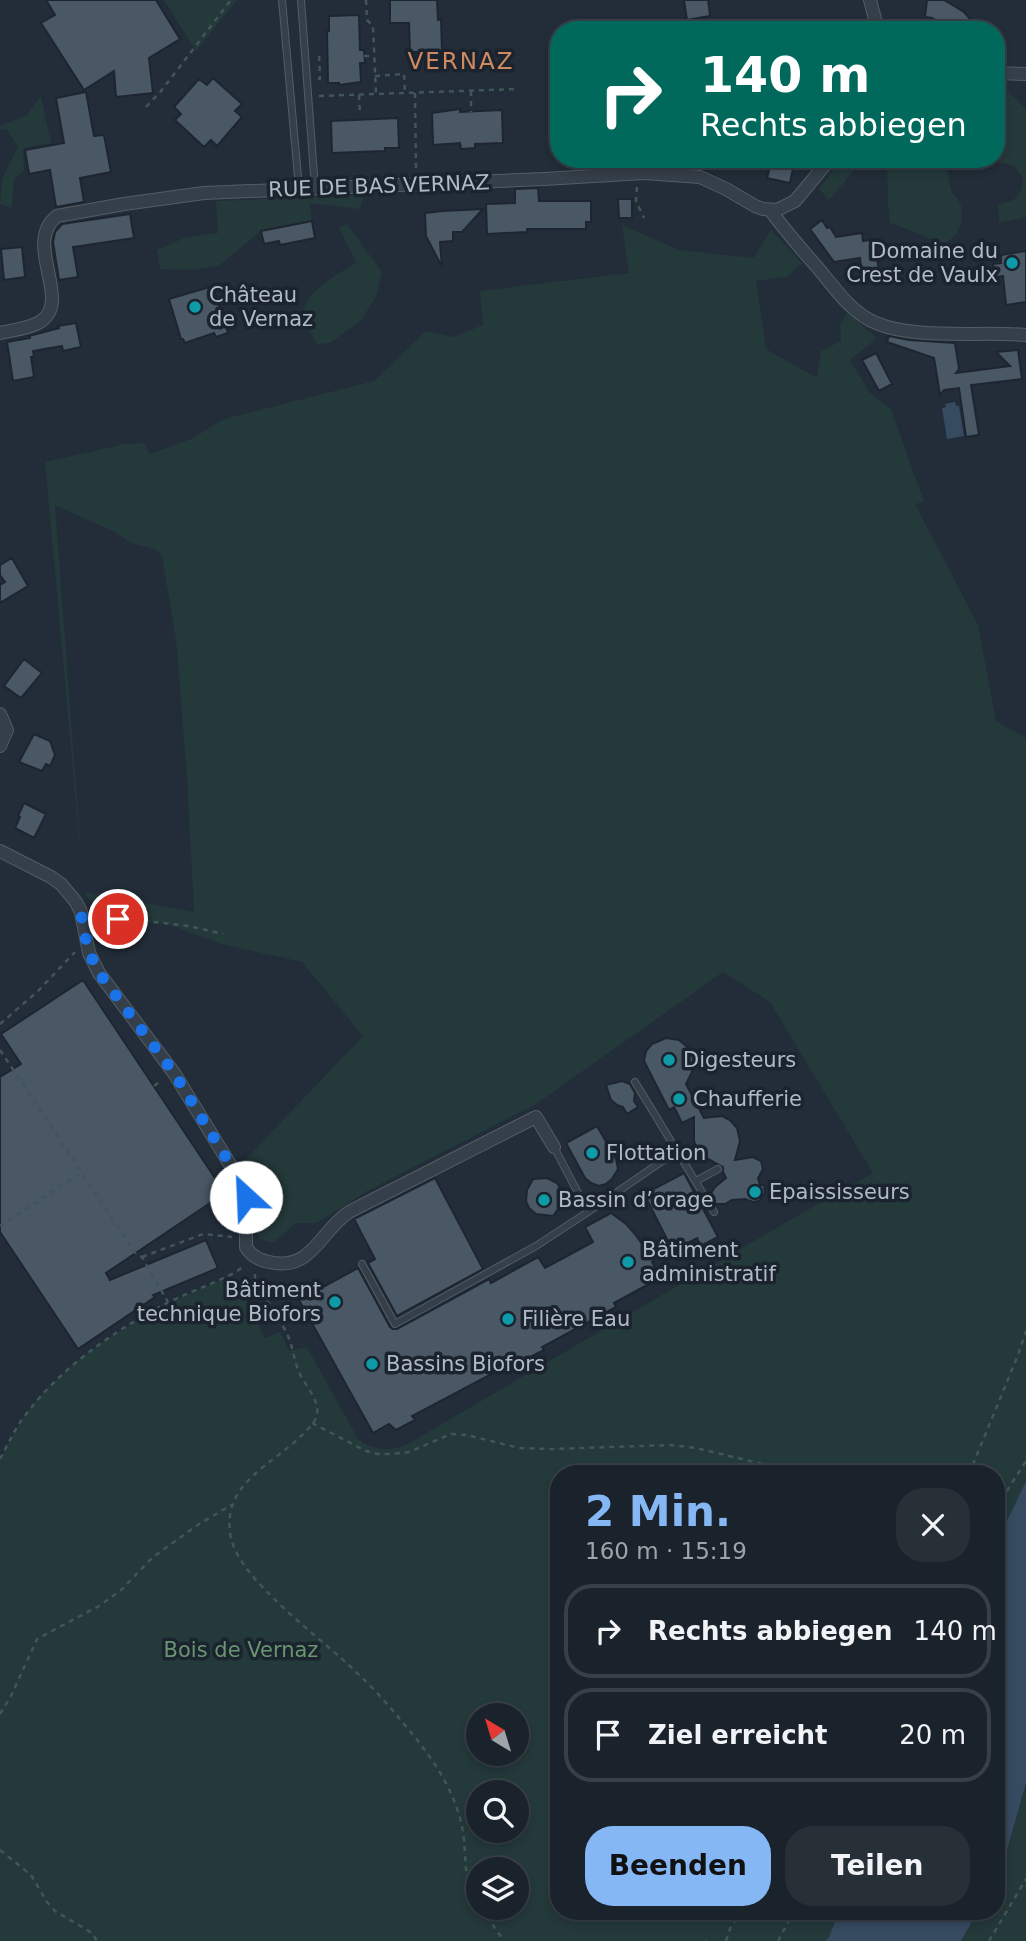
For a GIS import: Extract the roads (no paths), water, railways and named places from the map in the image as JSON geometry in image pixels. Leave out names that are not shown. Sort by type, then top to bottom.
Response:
[{"type":"street","points":[[870,0],[876,21]]},
{"type":"street","points":[[1005,74],[1026,74]]},
{"type":"street","points":[[769,210],[783,208],[795,201],[822,168]]},
{"type":"street","name":"RUE DE BAS VERNAZ","points":[[0,333],[38,323],[51,310],[52,297],[44,237],[50,223],[57,216],[188,194],[638,174],[685,175],[700,177],[755,206],[769,210]]},
{"type":"street","points":[[769,210],[845,300],[876,323],[924,333],[1026,335]]},
{"type":"street","points":[[0,714],[7,730],[0,746]]},
{"type":"street","points":[[0,850],[61,884],[76,902],[81,912],[89,953],[99,973],[174,1073],[238,1177],[246,1197],[246,1247],[254,1257],[279,1264],[305,1257],[334,1223],[349,1212],[536,1117],[554,1147]]},
{"type":"lane","points":[[282,0],[299,188]]},
{"type":"lane","points":[[301,0],[316,188]]},
{"type":"lane","points":[[635,1082],[714,1212]]},
{"type":"lane","points":[[554,1147],[588,1212]]},
{"type":"lane","points":[[362,1264],[395,1324],[536,1246],[677,1151]]},
{"type":"lane","points":[[696,1181],[718,1169]]},
{"type":"water","points":[[955,402],[956,406],[959,406],[964,436],[947,439],[942,408],[946,407],[945,404]]},
{"type":"water","points":[[1026,1481],[1026,1783],[1005,1857],[1005,1525]]},
{"type":"water","points":[[836,1920],[973,1920],[961,1941],[825,1941]]},
{"type":"place","name":"Domaine du Crest de Vaulx","points":[[1012,263]]},
{"type":"place","name":"Château de Vernaz","points":[[195,307]]},
{"type":"place","name":"Digesteurs","points":[[669,1060]]},
{"type":"place","name":"Chaufferie","points":[[679,1099]]},
{"type":"place","name":"Flottation","points":[[592,1153]]},
{"type":"place","name":"Epaississeurs","points":[[755,1192]]},
{"type":"place","name":"Bassin d’orage","points":[[544,1200]]},
{"type":"place","name":"Bâtiment administratif","points":[[628,1262]]},
{"type":"place","name":"Bâtiment technique Biofors","points":[[335,1302]]},
{"type":"place","name":"Filière Eau","points":[[508,1319]]},
{"type":"place","name":"Bassins Biofors","points":[[372,1364]]},
{"type":"district","name":"VERNAZ","points":[[461,61]]},
{"type":"park label","name":"Bois de Vernaz","points":[[241,1650]]}]
